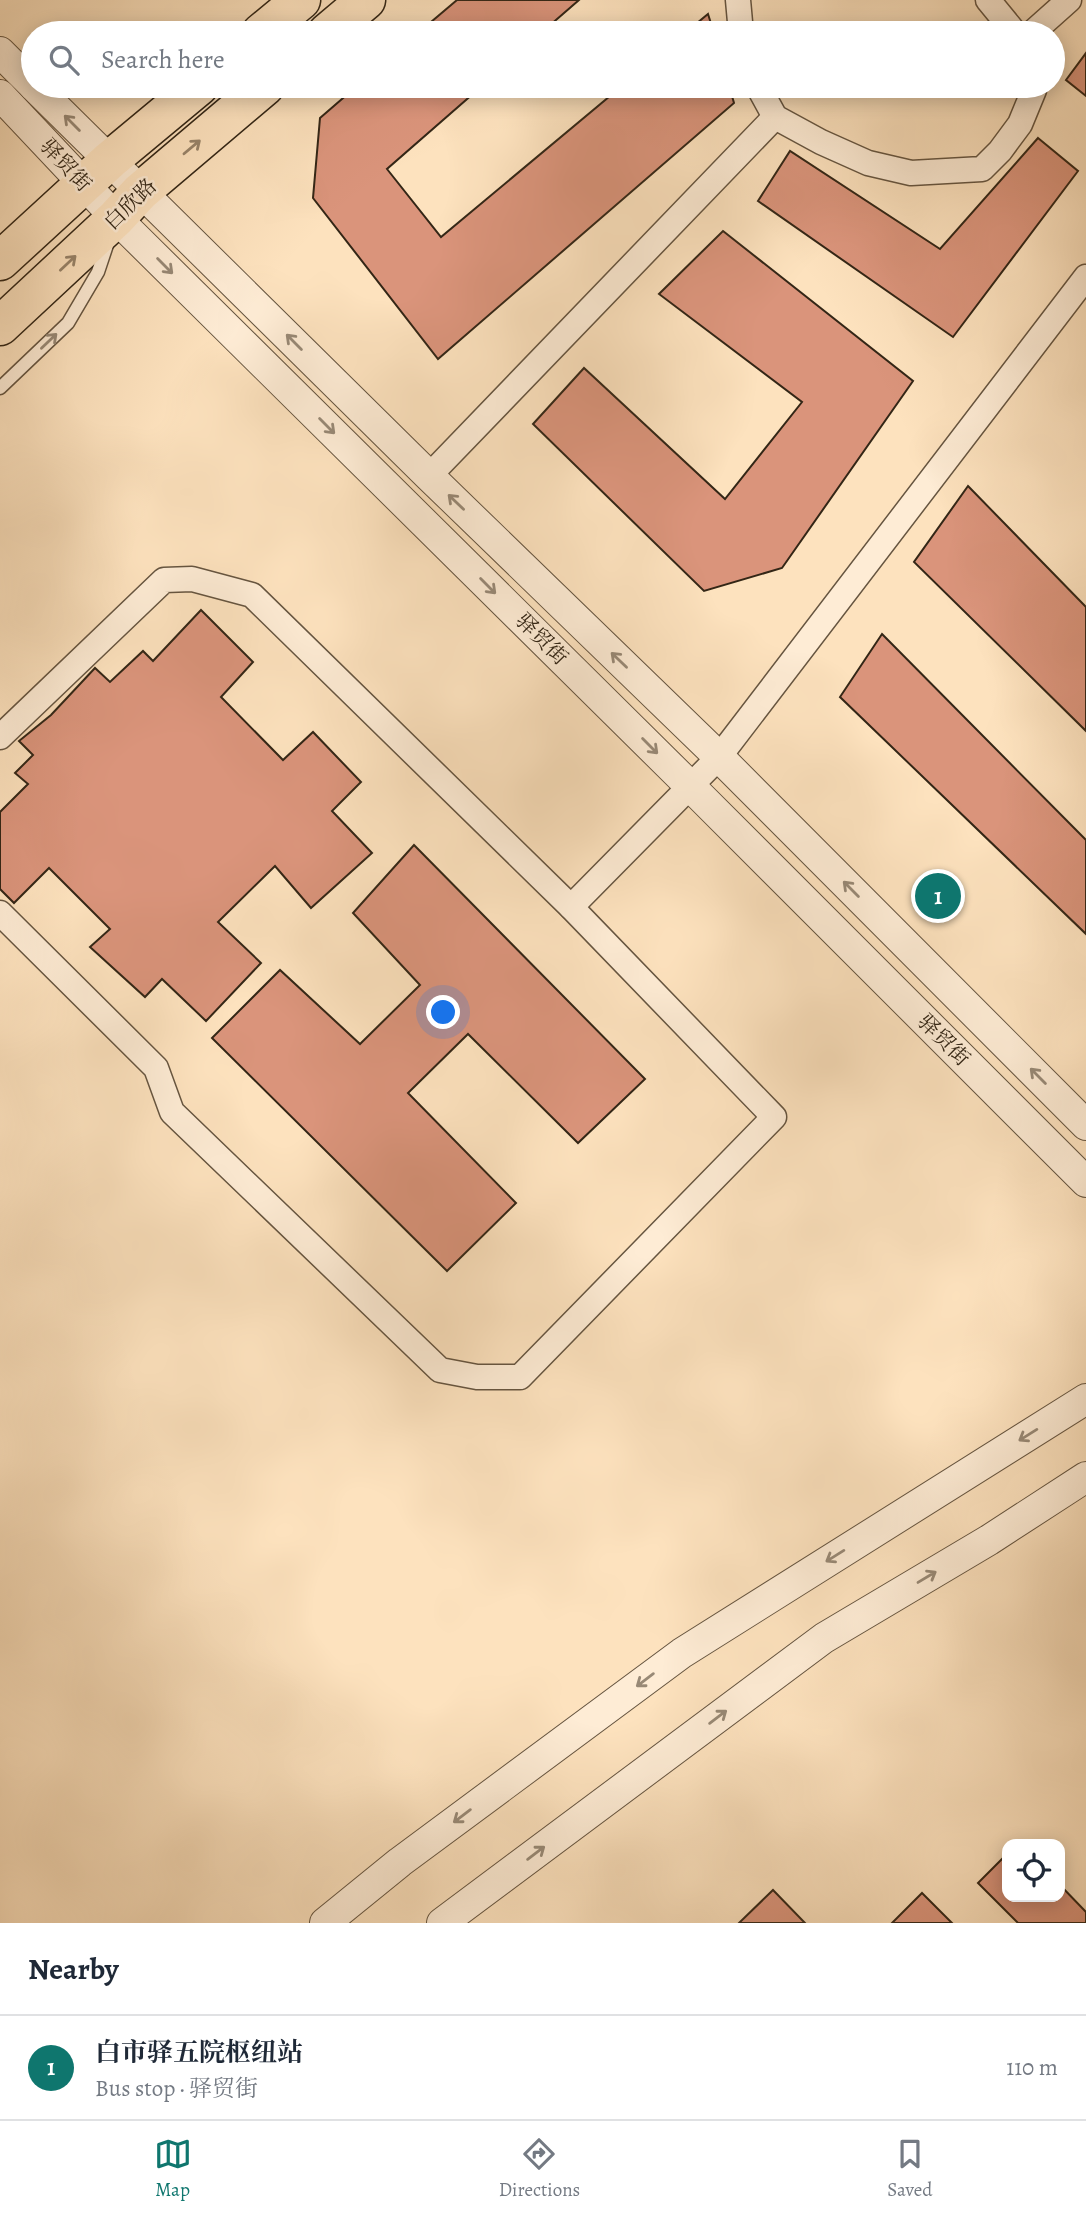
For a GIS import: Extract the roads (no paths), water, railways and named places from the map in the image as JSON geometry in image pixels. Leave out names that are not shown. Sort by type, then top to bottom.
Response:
[{"type":"main road","points":[[276,21],[301,0]]},
{"type":"main road","points":[[341,21],[366,0]]},
{"type":"main road","points":[[0,261],[97,172],[185,98]]},
{"type":"main road","name":"白欣路","points":[[0,326],[128,205],[251,98]]},
{"type":"street","points":[[738,0],[740,21]]},
{"type":"street","points":[[988,0],[1005,21]]},
{"type":"street","points":[[1045,21],[1069,0]]},
{"type":"street","name":"驿贸街","points":[[0,52],[21,72]]},
{"type":"street","name":"驿贸街","points":[[0,95],[97,172]]},
{"type":"street","name":"驿贸街","points":[[43,98],[97,172],[128,205],[690,786],[1086,1182]]},
{"type":"street","points":[[765,98],[775,117],[821,142],[868,163],[911,173],[982,169],[1000,151],[1020,124],[1031,98]]},
{"type":"street","points":[[429,476],[775,117]]},
{"type":"street","name":"驿贸街","points":[[128,205],[429,476],[719,757],[1086,1125]]},
{"type":"street","points":[[571,907],[719,757],[1086,277]]},
{"type":"street","points":[[0,737],[164,580],[192,579],[252,595],[571,907],[774,1117],[520,1377],[477,1377],[440,1370],[172,1112],[156,1068],[0,913]]},
{"type":"street","points":[[325,1923],[400,1862],[682,1653],[1086,1399]]},
{"type":"street","points":[[442,1923],[824,1638],[989,1540],[1086,1476]]},
{"type":"lane","points":[[0,388],[68,323],[98,272],[128,205]]},
{"type":"place","name":"白市驿五院枢纽站","points":[[938,896]]}]
